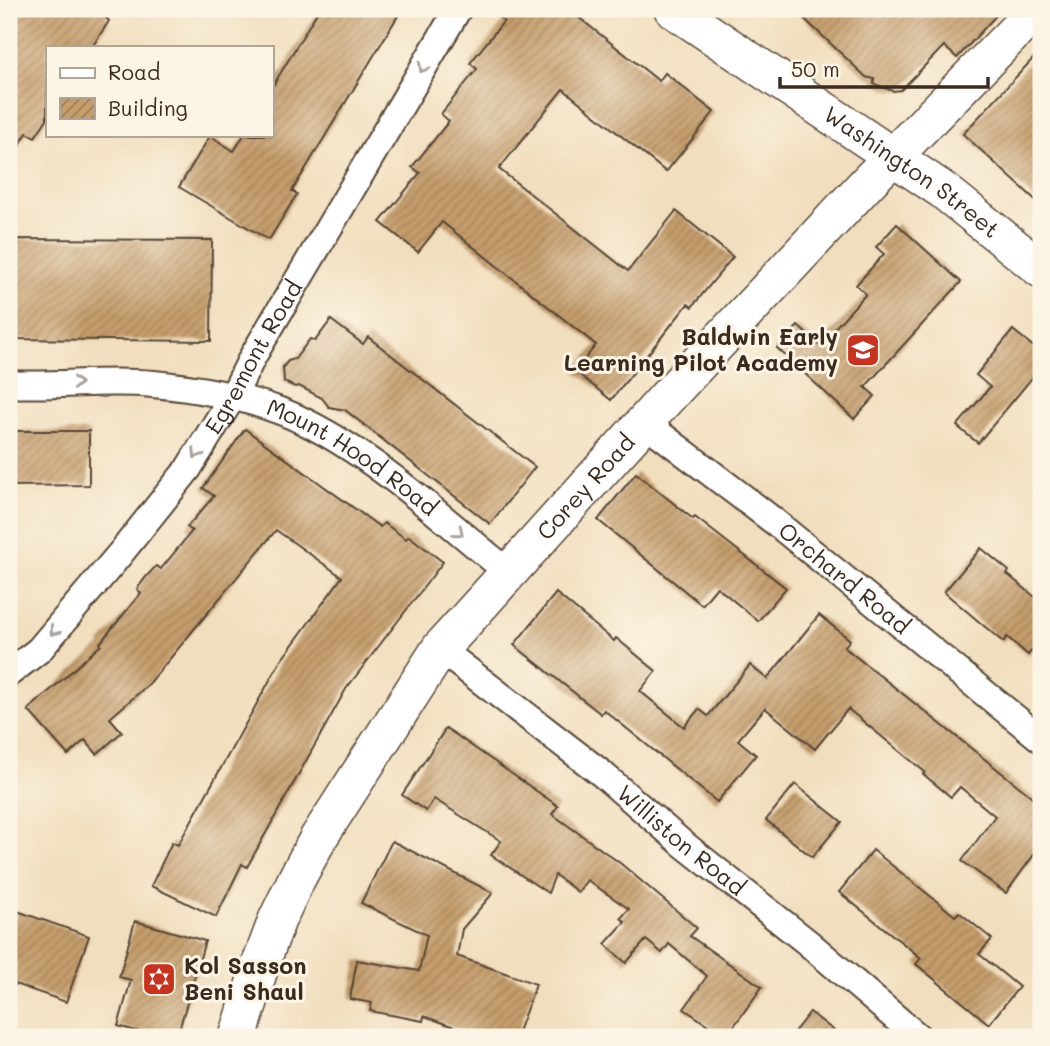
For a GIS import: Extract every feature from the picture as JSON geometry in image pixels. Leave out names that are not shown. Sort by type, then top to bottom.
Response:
[{"type":"street","name":"Egremont Road","points":[[9,673],[39,650],[188,469],[458,9]]},
{"type":"street","name":"Washington Street","points":[[673,9],[944,191],[1041,269]]},
{"type":"street","name":"Corey Road","points":[[238,1037],[265,952],[297,878],[332,816],[440,649],[644,422],[894,156],[1037,9]]},
{"type":"street","name":"Mount Hood Road","points":[[9,384],[151,384],[233,396],[284,413],[326,434],[424,504],[508,572]]},
{"type":"street","name":"Orchard Road","points":[[644,422],[775,522],[1041,739]]},
{"type":"street","name":"Williston Road","points":[[440,649],[601,773],[918,1037]]},
{"type":"building","points":[[9,9],[113,9],[106,18],[109,21],[93,46],[46,46],[46,120],[35,137],[27,133],[9,161]]},
{"type":"building","points":[[319,9],[402,9],[292,191],[297,194],[269,240],[179,187],[210,136],[234,151],[243,136],[273,136],[273,86]]},
{"type":"building","points":[[488,9],[568,9],[659,81],[665,73],[714,112],[666,172],[563,89],[499,169],[628,271],[676,211],[733,257],[692,307],[688,304],[611,400],[575,371],[596,345],[442,222],[418,252],[380,222],[420,173],[412,167],[449,121],[441,114],[477,69],[470,63],[504,21]]},
{"type":"building","points":[[794,9],[1002,9],[957,58],[944,46],[901,90],[893,91],[874,84],[874,79],[866,77]]},
{"type":"building","points":[[1041,50],[1041,205],[963,134]]},
{"type":"building","points":[[897,224],[961,282],[865,387],[875,396],[854,419],[777,348],[798,326],[819,345],[866,294],[856,285],[884,254],[876,247]]},
{"type":"building","points":[[9,239],[212,240],[211,341],[9,339]]},
{"type":"building","points":[[331,320],[363,344],[368,337],[535,467],[490,524],[345,410],[329,407],[322,398],[299,386],[284,382],[283,367],[288,361],[295,359],[310,339],[315,341]]},
{"type":"building","points":[[1013,330],[1041,353],[1041,367],[978,443],[957,426],[990,387],[976,375]]},
{"type":"building","points":[[245,429],[380,527],[384,523],[406,539],[409,536],[443,562],[346,689],[247,867],[242,864],[216,917],[151,886],[172,842],[178,845],[280,662],[342,577],[276,530],[149,684],[110,718],[122,732],[97,754],[85,740],[68,755],[28,710],[101,645],[141,593],[137,589],[146,577],[156,566],[161,569],[192,531],[187,527],[214,496],[203,488]]},
{"type":"building","points":[[9,431],[89,431],[89,485],[9,486]]},
{"type":"building","points":[[636,473],[786,588],[758,621],[717,587],[702,605],[598,520]]},
{"type":"building","points":[[981,548],[1041,602],[1041,639],[1028,655],[1007,637],[1003,642],[944,592]]},
{"type":"building","points":[[556,593],[614,641],[616,638],[656,671],[640,691],[684,727],[699,709],[708,716],[750,665],[767,679],[819,615],[850,640],[844,647],[1041,804],[1041,845],[1006,893],[962,861],[995,816],[960,787],[951,797],[923,774],[925,772],[848,709],[815,749],[765,708],[738,740],[756,755],[717,802],[604,710],[601,714],[514,645]]},
{"type":"building","points":[[446,728],[558,806],[552,814],[620,863],[697,928],[690,936],[762,987],[726,1037],[684,1009],[707,976],[669,944],[662,953],[646,940],[626,963],[605,944],[625,922],[621,918],[629,909],[587,880],[578,892],[555,875],[548,893],[491,855],[501,841],[434,799],[426,811],[402,795]]},
{"type":"building","points":[[795,784],[842,822],[812,857],[766,820]]},
{"type":"building","points":[[392,841],[493,893],[462,929],[457,956],[536,984],[516,1037],[482,1037],[424,1016],[423,1021],[370,1011],[372,1003],[350,999],[357,960],[419,971],[427,935],[361,903]]},
{"type":"building","points":[[873,850],[955,916],[959,912],[992,939],[979,954],[1019,987],[989,1024],[916,964],[921,958],[839,892]]},
{"type":"building","points":[[17,911],[89,936],[66,1002],[9,982],[9,935]]},
{"type":"building","name":"Kol Sasson Beni Shaul","points":[[135,921],[205,941],[177,1037],[158,1037],[118,1026],[131,980],[119,977]]},
{"type":"building","points":[[810,1012],[842,1037],[790,1037]]},
{"type":"place","name":"Baldwin Early Learning Pilot Academy","points":[[863,350]]},
{"type":"place","name":"Kol Sasson Beni Shaul","points":[[159,979]]}]
